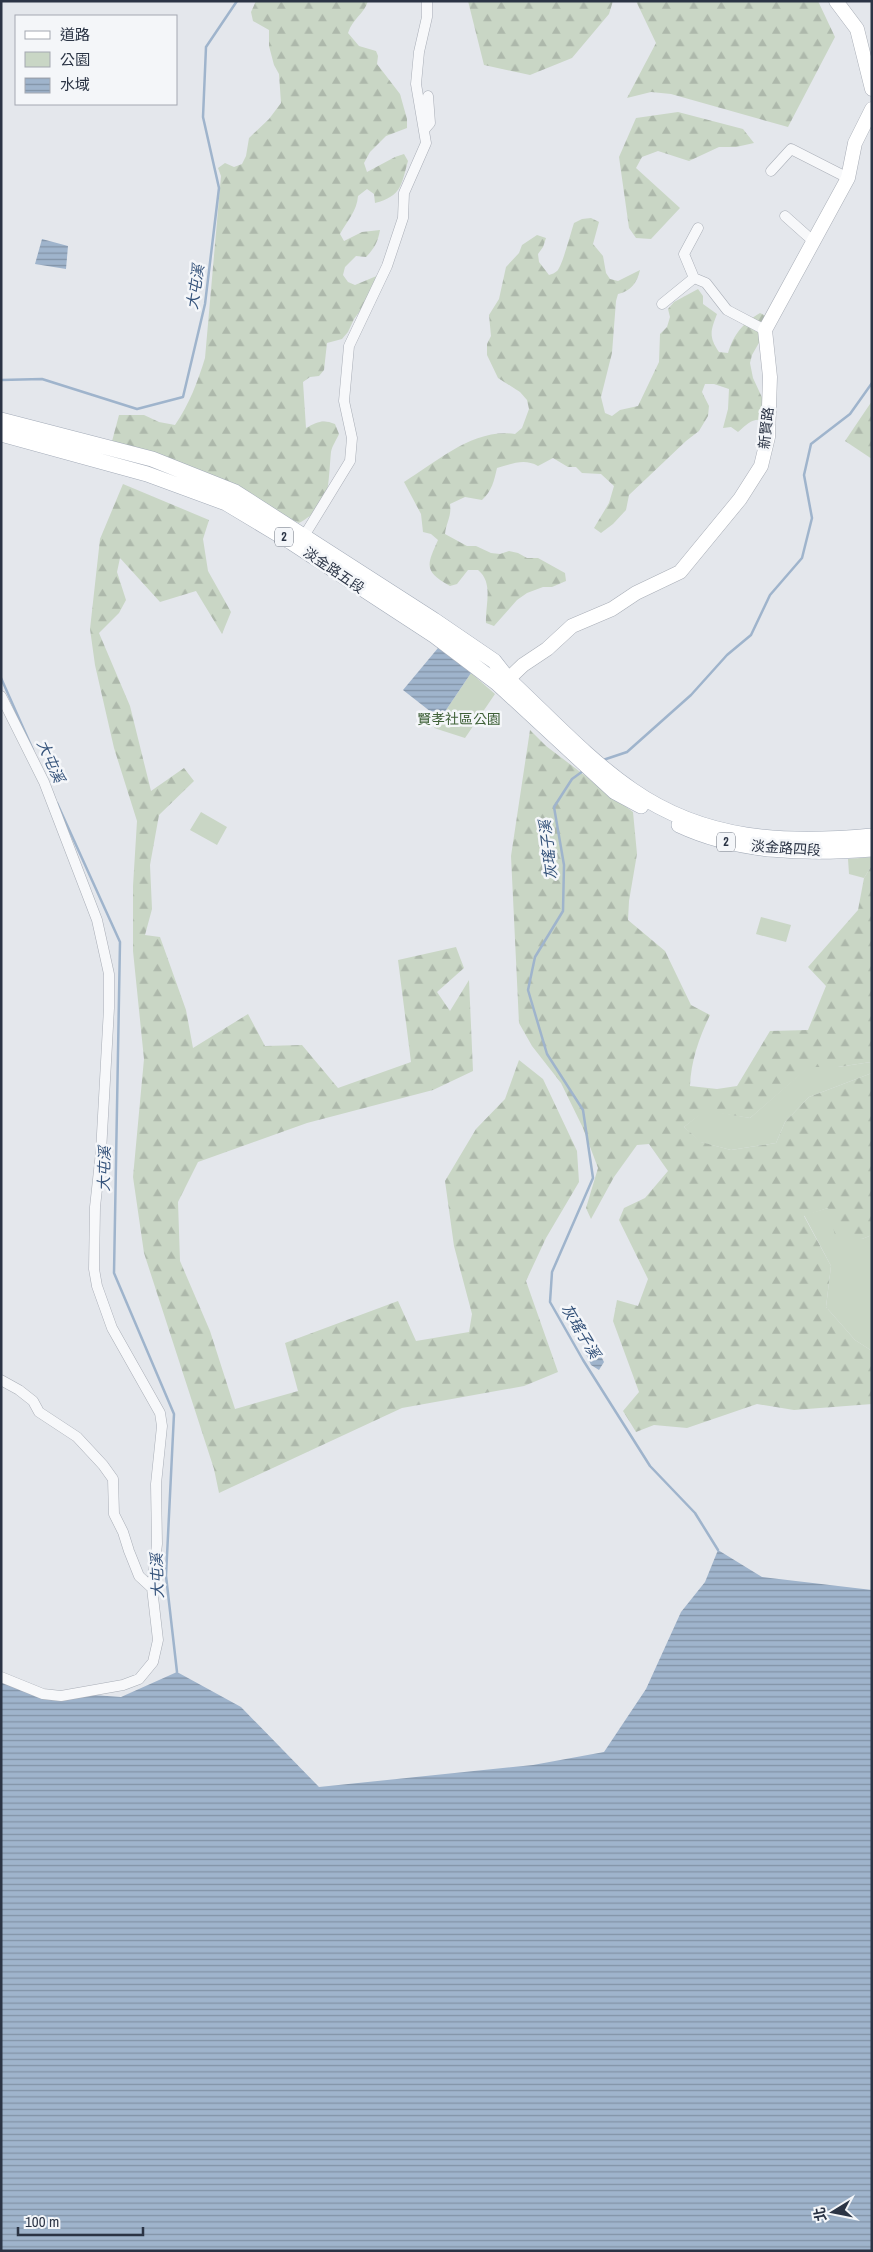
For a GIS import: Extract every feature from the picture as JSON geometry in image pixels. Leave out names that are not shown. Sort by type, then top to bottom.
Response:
[{"type":"main road","name":"淡金路五段","points":[[1,420],[152,459],[234,492],[435,636],[504,682],[529,714],[579,754]]},
{"type":"main road","name":"淡金路五段","points":[[1,434],[147,474],[226,503],[301,541]]},
{"type":"main road","name":"2","points":[[504,682],[579,754],[603,774]]},
{"type":"main road","name":"淡金路四段","points":[[603,774],[665,810],[708,827],[740,835],[792,841],[872,836]]},
{"type":"main road","name":"淡金路四段","points":[[603,774],[615,792],[654,814],[704,837],[768,850],[840,851],[872,849]]},
{"type":"street","points":[[301,541],[350,461],[352,438],[344,401],[349,346],[388,266],[403,218],[404,193],[426,143],[416,84],[418,52],[427,18],[427,1]]},
{"type":"street","points":[[836,1],[857,29],[872,88]]},
{"type":"street","points":[[424,130],[430,123],[428,96]]},
{"type":"street","points":[[698,228],[684,254],[694,278],[706,283],[727,310],[765,330],[848,178],[854,143],[872,109]]},
{"type":"street","points":[[771,171],[791,149],[848,178]]},
{"type":"street","points":[[785,216],[813,241]]},
{"type":"street","points":[[662,304],[694,278]]},
{"type":"street","name":"新賢路","points":[[504,682],[523,665],[547,650],[572,626],[612,609],[636,593],[680,572],[740,499],[761,466],[768,437],[770,378],[765,330]]},
{"type":"street","points":[[1,696],[44,782],[89,895],[97,920],[109,974],[109,1008],[95,1207],[94,1269],[97,1286],[112,1328],[160,1413],[162,1426],[156,1484],[157,1544],[152,1588],[158,1640],[153,1662],[139,1679],[123,1685],[61,1696],[43,1694],[1,1677]]},
{"type":"street","points":[[1,1380],[19,1390],[33,1401],[39,1412],[77,1437],[103,1465],[113,1479],[114,1514],[123,1532],[139,1576],[152,1588]]},
{"type":"green space","points":[[256,1],[368,1],[348,33],[359,46],[376,51],[378,56],[377,64],[400,94],[407,119],[407,128],[386,136],[370,152],[364,163],[367,172],[404,154],[408,161],[402,183],[391,197],[375,203],[374,194],[367,189],[358,196],[354,211],[340,234],[344,241],[362,232],[380,230],[377,242],[371,251],[366,257],[356,256],[345,267],[343,275],[348,282],[355,285],[379,275],[376,290],[354,319],[348,332],[342,339],[327,343],[324,370],[319,376],[310,377],[303,382],[306,428],[323,421],[335,424],[339,434],[331,452],[328,487],[322,504],[315,512],[299,523],[198,473],[111,445],[119,415],[144,415],[159,422],[175,425],[189,401],[205,358],[221,176],[218,168],[225,163],[234,167],[242,164],[246,156],[249,138],[269,119],[281,103],[279,74],[274,65],[269,46],[269,30],[253,21],[251,12]]},
{"type":"green space","points":[[468,1],[613,1],[609,14],[572,58],[530,75],[484,65]]},
{"type":"green space","points":[[636,1],[818,1],[835,37],[788,127],[671,94],[651,92],[627,98],[656,43]]},
{"type":"green space","points":[[678,112],[743,129],[754,143],[736,147],[719,147],[689,161],[658,151],[642,157],[636,168],[680,208],[651,239],[636,238],[629,228],[619,157],[636,118]]},
{"type":"green space","points":[[591,218],[599,222],[593,244],[603,256],[606,273],[610,279],[618,281],[640,270],[633,286],[618,294],[616,301],[612,353],[601,397],[605,413],[612,416],[620,410],[638,406],[659,362],[660,334],[667,327],[670,317],[668,309],[674,302],[698,289],[703,296],[703,304],[717,314],[713,324],[712,337],[719,352],[728,353],[733,340],[740,330],[754,317],[760,313],[768,317],[750,363],[753,378],[765,404],[767,421],[754,420],[738,432],[731,427],[723,428],[728,409],[729,389],[714,384],[705,384],[702,392],[709,406],[708,416],[699,431],[629,495],[626,510],[613,524],[601,533],[594,528],[609,503],[614,486],[601,474],[582,473],[576,467],[568,467],[553,458],[538,466],[523,462],[497,468],[494,481],[482,500],[465,497],[450,504],[445,534],[467,546],[476,546],[491,553],[500,554],[509,551],[527,558],[538,558],[565,573],[566,581],[552,587],[543,587],[527,593],[517,600],[494,626],[486,623],[488,595],[486,581],[478,570],[468,570],[457,584],[450,586],[441,581],[431,571],[431,556],[438,540],[431,534],[423,532],[421,514],[404,482],[443,456],[470,441],[485,436],[515,434],[522,428],[529,409],[527,400],[520,392],[498,378],[487,355],[487,344],[491,336],[489,315],[499,299],[506,267],[519,253],[522,245],[537,235],[546,238],[538,254],[539,262],[549,275],[552,274],[559,268],[574,223],[582,219]]},
{"type":"green space","points":[[872,401],[872,459],[845,441]]},
{"type":"green space","points":[[123,484],[209,520],[203,539],[208,571],[231,612],[222,634],[196,591],[160,602],[120,558],[117,572],[126,600],[119,613],[99,633],[130,706],[151,791],[184,768],[194,781],[159,815],[150,865],[152,909],[145,935],[160,937],[186,1010],[193,1048],[248,1014],[265,1046],[302,1045],[338,1088],[411,1062],[398,960],[456,947],[464,968],[437,992],[450,1011],[469,980],[473,1071],[433,1090],[307,1123],[198,1162],[178,1202],[180,1261],[210,1331],[235,1409],[298,1391],[285,1343],[398,1301],[416,1341],[469,1332],[472,1314],[454,1246],[445,1181],[476,1129],[505,1099],[519,1060],[543,1079],[577,1151],[579,1182],[546,1238],[526,1281],[558,1372],[524,1386],[402,1408],[219,1493],[214,1469],[144,1253],[133,1177],[144,1059],[133,951],[133,886],[137,821],[114,748],[95,665],[90,629],[100,539]]},
{"type":"green space","name":"賢孝社區公園","points":[[471,673],[495,694],[465,738],[434,728]]},
{"type":"green space","points":[[530,730],[546,746],[633,812],[637,854],[629,901],[628,920],[665,951],[691,1005],[710,1015],[696,1050],[690,1086],[717,1089],[737,1086],[770,1031],[808,1030],[826,986],[808,967],[858,910],[864,878],[872,865],[872,1064],[871,1062],[838,1067],[809,1067],[750,1118],[705,1111],[684,1127],[701,1142],[731,1150],[776,1143],[785,1122],[809,1097],[872,1073],[872,1235],[862,1239],[835,1235],[828,1208],[804,1216],[831,1266],[826,1307],[855,1340],[872,1351],[872,1404],[794,1410],[757,1404],[687,1428],[654,1425],[636,1432],[623,1411],[639,1392],[613,1321],[617,1300],[638,1306],[648,1279],[619,1220],[624,1208],[645,1198],[668,1171],[649,1144],[637,1145],[614,1177],[591,1219],[586,1208],[598,1168],[583,1128],[561,1083],[532,1046],[519,1023],[511,856]]},
{"type":"green space","points":[[201,812],[227,827],[217,845],[190,830]]},
{"type":"green space","points":[[872,857],[872,865],[864,878],[849,874],[848,859]]},
{"type":"green space","points":[[761,917],[791,925],[786,942],[756,934]]},
{"type":"green space","points":[[871,1062],[872,1073],[809,1097],[785,1122],[776,1143],[731,1150],[700,1142],[684,1127],[705,1110],[750,1118],[808,1067],[838,1067]]},
{"type":"green space","points":[[828,1208],[862,1239],[872,1235],[872,1351],[855,1340],[826,1307],[831,1266],[804,1215]]},
{"type":"water","points":[[42,239],[68,246],[66,269],[35,264]]},
{"type":"water","points":[[438,648],[471,673],[440,719],[403,690]]},
{"type":"water","points":[[593,1346],[598,1350],[604,1362],[599,1370],[591,1365],[585,1352]]},
{"type":"water","points":[[718,1550],[762,1577],[872,1590],[872,2251],[1,2251],[1,1676],[38,1691],[121,1697],[177,1672],[241,1707],[319,1787],[533,1765],[604,1752],[646,1689],[681,1612],[705,1582]]},
{"type":"waterway","name":"大屯溪","points":[[1,380],[42,379],[137,409],[183,397],[205,304],[219,188],[203,117],[206,47],[237,1]]},
{"type":"waterway","name":"灰瑤子溪","points":[[603,760],[627,752],[691,695],[727,655],[751,635],[770,595],[802,558],[812,518],[804,475],[811,444],[850,414],[872,383]]},
{"type":"waterway","name":"大屯溪","points":[[1,678],[33,750]]},
{"type":"waterway","name":"灰瑤子溪","points":[[583,771],[572,779],[554,807],[564,865],[563,911],[535,957],[528,990],[547,1054],[583,1110],[593,1178],[552,1272],[550,1302],[583,1360],[650,1466],[695,1513],[718,1550]]},
{"type":"waterway","name":"大屯溪","points":[[57,803],[120,942],[114,1273],[174,1414],[166,1576],[177,1672]]}]
